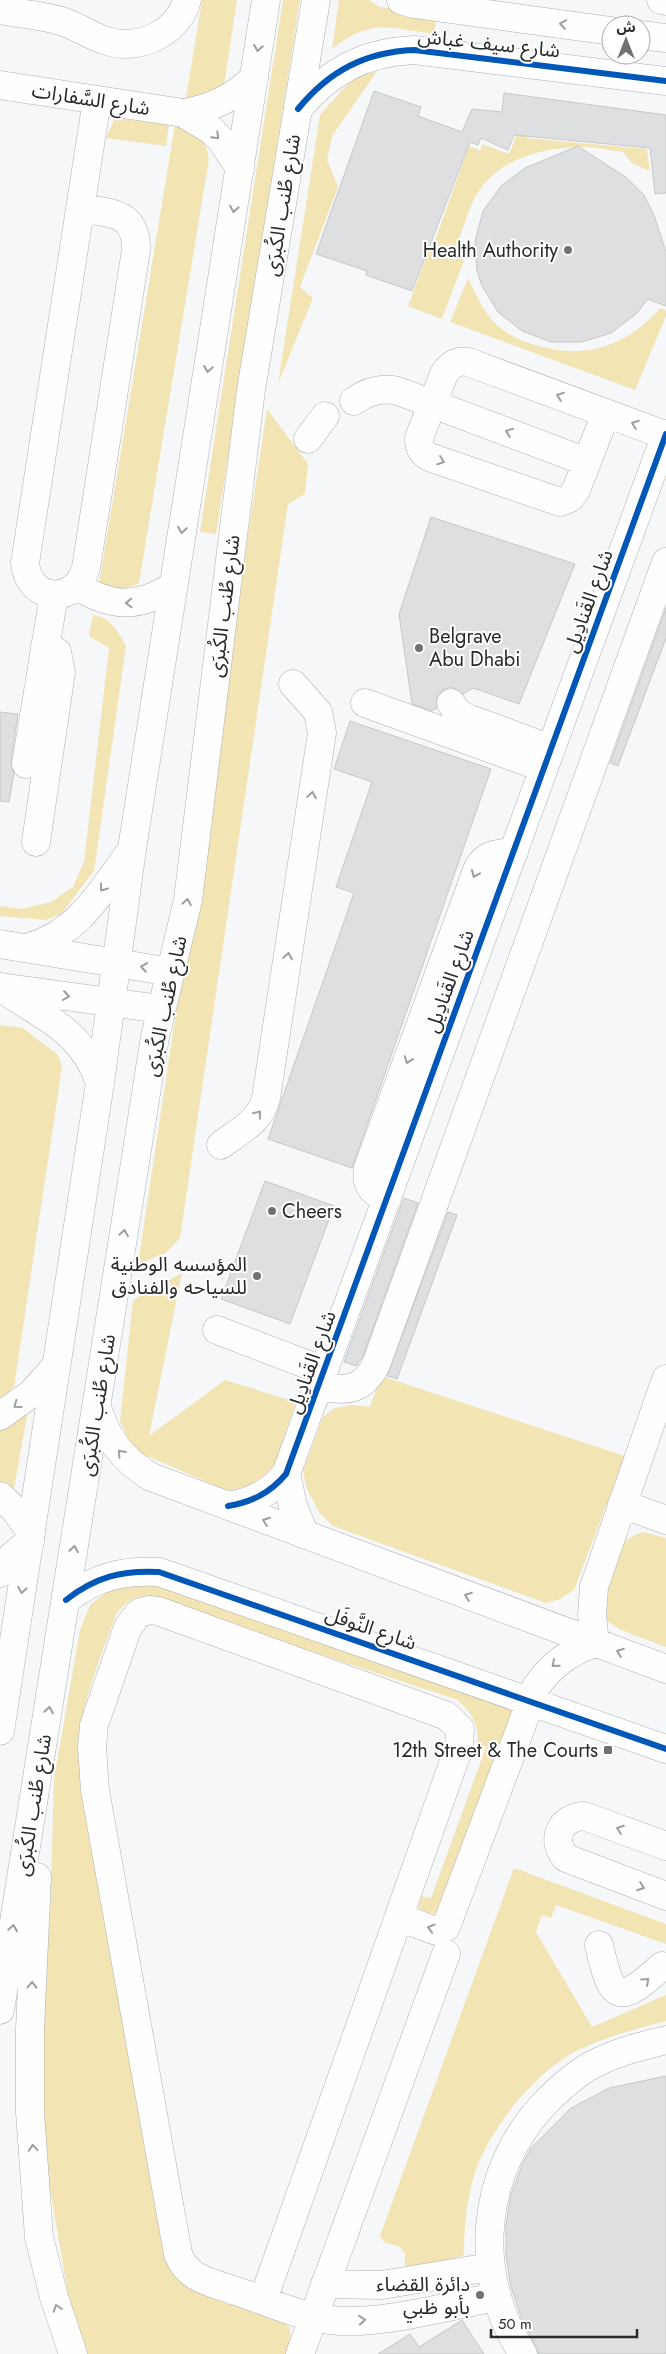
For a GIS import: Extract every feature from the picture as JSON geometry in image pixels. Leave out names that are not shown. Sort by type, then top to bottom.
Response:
[{"type":"main road","points":[[0,10],[62,21],[109,42],[131,44],[147,41],[163,33],[180,16],[187,0]]},
{"type":"main road","points":[[0,1731],[100,1083],[132,848],[266,0]]},
{"type":"main road","name":"شارع طُنب الكُبرَى","points":[[0,2010],[161,1009],[188,900],[251,390],[316,0]]},
{"type":"main road","name":"شارع سيف غباش","points":[[401,0],[414,4],[601,30]]},
{"type":"main road","points":[[661,0],[666,1]]},
{"type":"main road","points":[[477,57],[453,48],[447,40],[447,33],[453,22],[482,14]]},
{"type":"main road","points":[[651,36],[666,38]]},
{"type":"main road","name":"شارع سيف غباش","points":[[298,109],[324,80],[340,69],[376,54],[414,50],[666,81]]},
{"type":"main road","name":"شارع السَّفارات","points":[[0,85],[183,113],[214,106],[236,94],[254,78]]},
{"type":"main road","points":[[97,100],[25,563],[28,578],[34,586],[119,603],[136,603],[156,597],[173,586]]},
{"type":"main road","name":"شارع السَّفارات","points":[[183,113],[210,130],[222,141],[240,169]]},
{"type":"main road","points":[[26,764],[45,645],[65,591],[84,578],[136,240],[127,221],[119,215],[80,209]]},
{"type":"main road","points":[[606,413],[574,494],[560,502],[429,457],[420,450],[418,438],[446,370],[455,363],[462,361],[606,413],[666,435]]},
{"type":"main road","points":[[354,401],[372,391],[390,389],[587,462]]},
{"type":"main road","points":[[308,439],[325,416]]},
{"type":"main road","name":"شارع القَنادِيل","points":[[228,1506],[254,1500],[272,1489],[286,1474],[666,435]]},
{"type":"main road","points":[[217,1330],[322,1378],[339,1390],[351,1389],[363,1382],[372,1373],[666,562]]},
{"type":"main road","points":[[36,842],[61,672],[57,652],[45,645]]},
{"type":"main road","points":[[221,1145],[255,1120],[264,1106],[266,1098],[322,734],[318,712],[293,684]]},
{"type":"main road","points":[[364,703],[547,759]]},
{"type":"main road","points":[[451,703],[456,711],[466,717],[547,759]]},
{"type":"main road","points":[[27,948],[43,944],[71,927],[83,915],[132,848]]},
{"type":"main road","points":[[387,1199],[377,1195],[370,1186],[368,1168],[472,882],[485,858],[493,854],[514,852]]},
{"type":"main road","points":[[486,928],[526,944]]},
{"type":"main road","points":[[0,944],[171,972]]},
{"type":"main road","points":[[0,987],[161,1009]]},
{"type":"main road","points":[[0,987],[46,1016],[73,1036],[90,1058],[100,1083]]},
{"type":"main road","points":[[0,1416],[32,1393],[56,1366]]},
{"type":"main road","points":[[595,1643],[592,1615],[594,1586],[666,1379]]},
{"type":"main road","points":[[97,1407],[108,1435],[121,1454],[138,1469],[165,1483],[666,1669]]},
{"type":"main road","points":[[286,1474],[293,1506],[305,1535]]},
{"type":"main road","points":[[0,1496],[14,1509],[30,1537]]},
{"type":"main road","points":[[622,1504],[666,1520]]},
{"type":"main road","points":[[0,1573],[9,1559],[30,1537]]},
{"type":"main road","name":"شارع النَّوفَل","points":[[66,1600],[100,1578],[119,1573],[159,1572],[666,1749]]},
{"type":"main road","points":[[552,1627],[574,1610],[594,1586]]},
{"type":"main road","points":[[263,2300],[459,1747],[460,1729],[454,1721],[438,1713],[158,1611],[139,1613],[133,1619],[94,1725],[93,1769],[178,2254],[183,2265],[191,2274],[263,2300],[313,2317],[346,2321],[382,2318],[496,2297]]},
{"type":"main road","points":[[300,2354],[446,1954],[455,1945],[491,1826],[536,1703],[536,1687],[555,1663],[567,1655],[595,1643]]},
{"type":"main road","points":[[41,1758],[30,2029],[30,2112],[39,2237],[54,2297],[73,2354]]},
{"type":"main road","points":[[666,1846],[584,1816],[577,1817],[563,1824],[557,1838],[558,1846],[566,1858],[666,1896]]},
{"type":"main road","points":[[396,1926],[433,1930],[446,1928],[491,1826]]},
{"type":"main road","points":[[396,1926],[446,1954]]},
{"type":"main road","points":[[599,1945],[607,1981],[614,1989],[620,1992],[635,1990],[662,1966]]},
{"type":"main road","points":[[522,2354],[511,2336],[496,2297],[490,2267],[489,2227],[496,2188],[510,2150],[532,2117],[560,2088],[592,2065],[629,2049],[666,2040]]},
{"type":"main road","points":[[325,2284],[382,2285],[490,2267]]},
{"type":"shaded area","points":[[202,0],[237,0],[224,85],[213,93],[186,98]]},
{"type":"shaded area","points":[[283,0],[300,0],[216,534],[200,532]]},
{"type":"shaded area","points":[[339,0],[369,0],[380,7],[437,14],[434,34],[392,28],[370,29],[346,39],[332,49]]},
{"type":"shaded area","points":[[377,71],[332,136],[327,160],[338,187],[300,287],[313,298],[278,384],[320,115],[353,78]]},
{"type":"shaded area","points":[[115,118],[169,124],[166,146],[106,138]]},
{"type":"shaded area","points":[[175,125],[195,131],[203,139],[209,159],[139,583],[129,587],[115,588],[99,584]]},
{"type":"shaded area","points":[[518,131],[526,132],[526,138],[647,149],[650,171],[632,163],[623,152],[586,147],[550,150],[519,159],[505,166],[481,187],[473,201],[454,252],[434,243],[469,146],[480,151],[482,144],[509,154]]},
{"type":"shaded area","points":[[430,247],[464,260],[442,319],[408,306]]},
{"type":"shaded area","points":[[468,278],[484,309],[498,326],[519,339],[548,348],[584,351],[600,348],[617,342],[632,333],[660,308],[666,310],[666,316],[635,390],[450,322]]},
{"type":"shaded area","points":[[267,409],[308,464],[305,494],[288,504],[180,1238],[166,1253],[138,1264]]},
{"type":"shaded area","points":[[93,615],[109,622],[126,646],[94,871],[61,914],[46,920],[0,916],[0,906],[21,909],[51,902],[73,887],[84,862],[109,648],[89,636]]},
{"type":"shaded area","points":[[0,1025],[23,1028],[58,1055],[62,1067],[14,1387],[0,1400]]},
{"type":"shaded area","points":[[182,1273],[149,1436],[225,1380],[296,1402],[275,1464],[262,1477],[247,1486],[227,1491],[134,1450],[120,1421],[133,1300]]},
{"type":"shaded area","points":[[381,1376],[625,1456],[574,1590],[560,1599],[546,1603],[333,1526],[319,1512],[306,1487],[303,1471],[323,1417],[335,1408],[352,1405],[370,1407]]},
{"type":"shaded area","points":[[29,1405],[13,1494],[0,1482],[0,1423]]},
{"type":"shaded area","points":[[643,1532],[666,1538],[666,1647],[621,1630],[604,1619],[607,1579],[613,1556],[620,1546],[630,1538]]},
{"type":"shaded area","points":[[131,1581],[151,1581],[518,1708],[445,1909],[432,1913],[425,1912],[418,1907],[422,1896],[431,1898],[486,1747],[477,1744],[478,1737],[474,1719],[458,1700],[144,1596],[132,1599],[116,1614],[97,1665],[83,1717],[78,1753],[112,1965],[169,2263],[281,2319],[290,2328],[290,2340],[286,2354],[88,2354],[69,2299],[44,2155],[36,2050],[50,1914],[54,1779],[80,1630],[90,1605],[108,1591]]},
{"type":"shaded area","points":[[514,1868],[666,1924],[666,1944],[556,1905],[551,1918],[542,1915],[536,1932],[592,2027],[666,1995],[666,2021],[616,2035],[580,2049],[554,2065],[539,2078],[511,2109],[488,2144],[479,2162],[467,2207],[464,2255],[405,2273],[405,2254],[400,2247],[384,2242],[380,2236]]},
{"type":"building","points":[[374,91],[421,107],[418,116],[462,132],[472,109],[502,112],[504,93],[666,115],[666,193],[655,194],[650,148],[514,135],[508,150],[481,138],[478,145],[470,142],[412,291],[366,275],[367,271],[316,254]]},
{"type":"building","name":"Health Authority","points":[[578,146],[627,178],[644,195],[654,215],[666,252],[666,306],[648,299],[636,314],[611,333],[582,342],[551,342],[522,331],[498,312],[482,286],[477,271],[475,241],[483,211],[501,186],[525,168]]},
{"type":"building","points":[[431,517],[575,564],[519,704],[473,688],[463,694],[451,687],[437,695],[437,708],[432,711],[412,704],[399,614]]},
{"type":"building","points":[[666,608],[666,638],[618,766],[610,763]]},
{"type":"building","points":[[0,712],[18,714],[11,761],[14,773],[9,802],[0,801]]},
{"type":"building","points":[[350,721],[491,769],[352,1168],[268,1139],[354,893],[336,887],[372,782],[334,769]]},
{"type":"building","points":[[265,1181],[334,1206],[290,1324],[221,1299]]},
{"type":"building","points":[[404,1198],[418,1203],[363,1356],[356,1366],[344,1362]]},
{"type":"building","points":[[448,1212],[457,1215],[397,1379],[387,1376]]},
{"type":"building","points":[[666,2076],[666,2354],[539,2354],[521,2317],[511,2287],[506,2256],[506,2225],[511,2195],[522,2165],[531,2148],[571,2108],[609,2088]]},
{"type":"building","points":[[462,2320],[484,2354],[378,2354],[410,2334],[419,2347]]},
{"type":"cycle path","points":[[298,109],[322,84],[349,66],[380,55],[414,50],[666,81]]},
{"type":"cycle path","points":[[228,1506],[260,1496],[286,1474],[666,434]]},
{"type":"cycle path","points":[[66,1600],[88,1586],[110,1577],[133,1572],[159,1572],[666,1749]]},
{"type":"place","name":"Health Authority","points":[[568,250]]},
{"type":"place","name":"Belgrave Abu Dhabi","points":[[419,648]]},
{"type":"place","name":"Cheers","points":[[272,1211]]},
{"type":"place","name":"المؤسسه الوطنية للسياحه والفنادق","points":[[257,1276]]},
{"type":"place","name":"12th Street & The Courts","points":[[608,1750]]},
{"type":"place","name":"دائرة القضاء بأبو ظبي","points":[[480,2295]]}]
